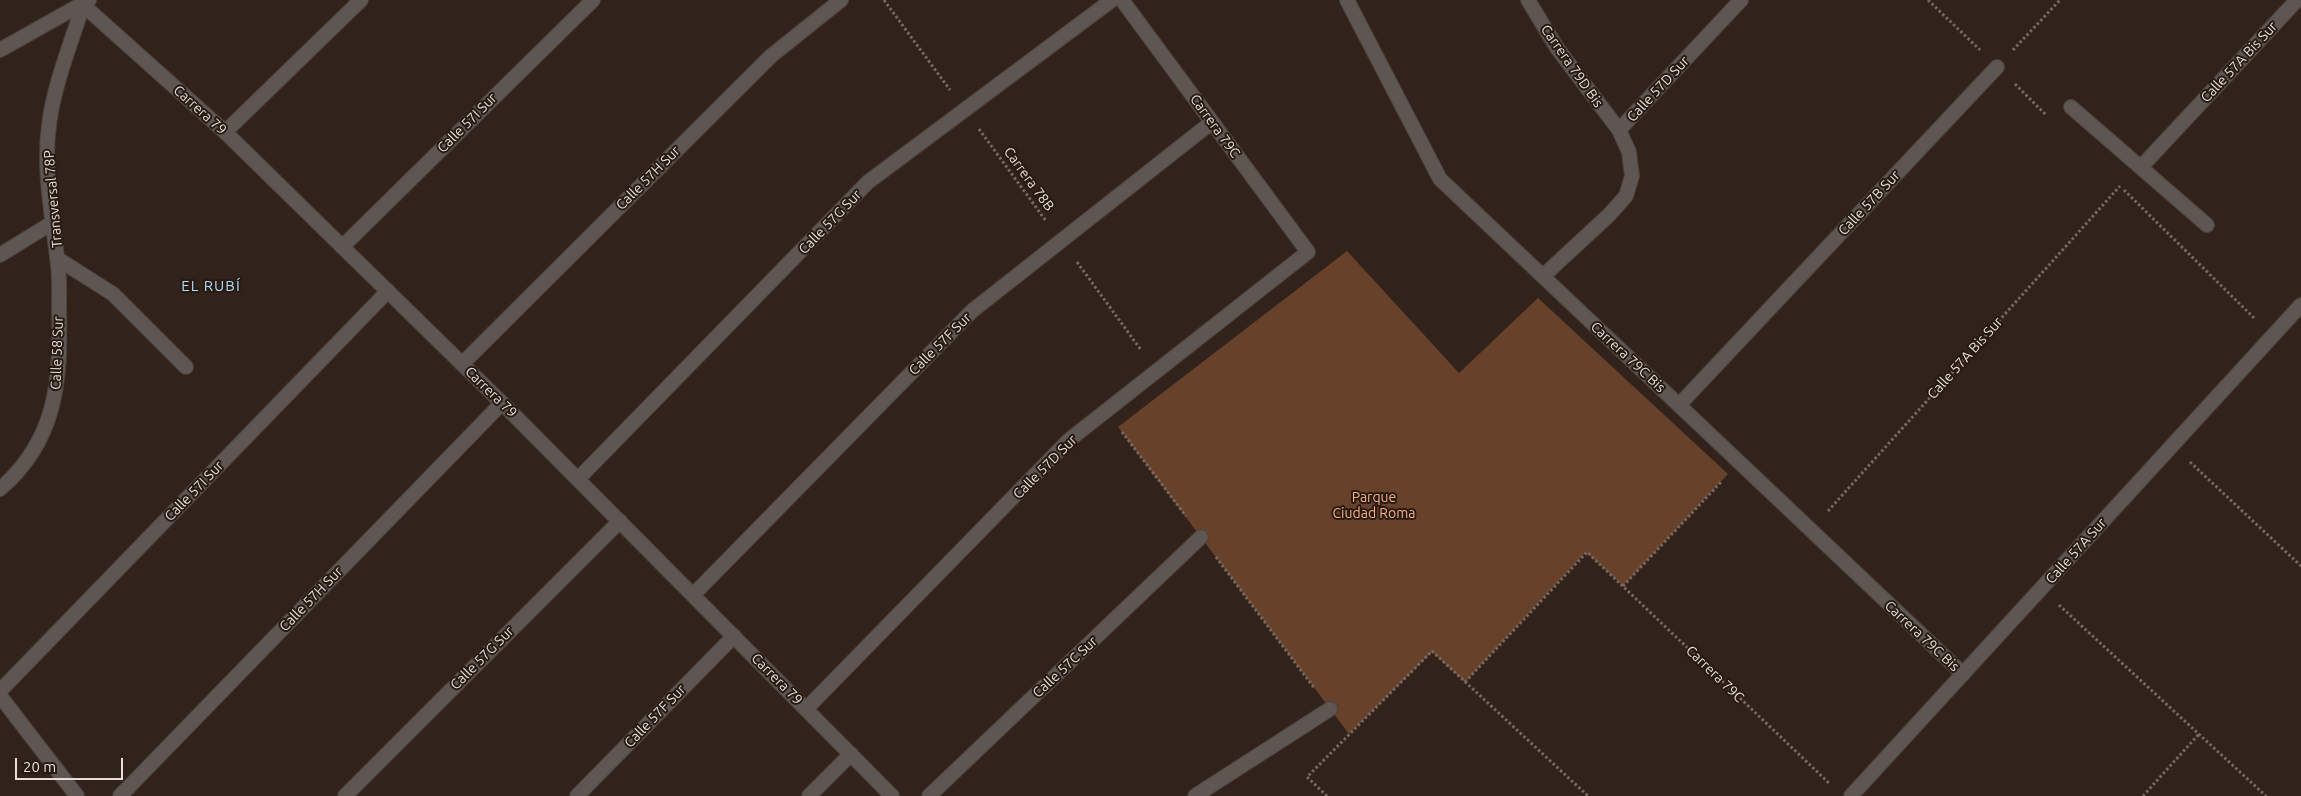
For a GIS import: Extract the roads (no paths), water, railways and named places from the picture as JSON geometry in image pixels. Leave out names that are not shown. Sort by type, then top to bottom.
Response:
[{"type":"street","points":[[225,132],[361,0]]},
{"type":"street","name":"Calle 57I Sur","points":[[342,246],[593,0]]},
{"type":"street","name":"Calle 57H Sur","points":[[462,364],[771,56],[840,0]]},
{"type":"street","name":"Calle 57G Sur","points":[[578,479],[868,182],[1112,0]]},
{"type":"street","name":"Carrera 79C","points":[[1122,0],[1308,252]]},
{"type":"street","name":"Carrera 79C Bis","points":[[1346,0],[1440,179],[1963,674]]},
{"type":"street","name":"Carrera 79D Bis","points":[[1528,0],[1557,48],[1619,130]]},
{"type":"street","name":"Calle 57A Bis Sur","points":[[2142,167],[2297,0]]},
{"type":"street","points":[[0,50],[84,2]]},
{"type":"street","name":"Carrera 79","points":[[84,2],[225,132],[502,403],[892,796]]},
{"type":"street","name":"Transversal 78P","points":[[84,2],[55,93],[48,126],[47,168],[52,223],[58,259],[113,294],[186,367]]},
{"type":"street","name":"Calle 57D Sur","points":[[1543,276],[1609,215],[1626,196],[1632,176],[1629,152],[1619,130],[1735,2]]},
{"type":"street","name":"Calle 57B Sur","points":[[1679,405],[1997,67]]},
{"type":"street","points":[[2071,107],[2207,225]]},
{"type":"street","name":"Calle 57F Sur","points":[[693,595],[972,311],[1212,122]]},
{"type":"street","points":[[0,254],[52,223]]},
{"type":"street","name":"Calle 57D Sur","points":[[806,708],[1069,440],[1308,252]]},
{"type":"street","name":"Calle 58 Sur","points":[[0,489],[16,475],[41,438],[56,397],[60,346],[58,259]]},
{"type":"street","name":"Calle 57I Sur","points":[[0,691],[388,291]]},
{"type":"street","name":"Calle 57A Sur","points":[[1851,796],[2301,306]]},
{"type":"street","name":"Calle 57H Sur","points":[[120,796],[502,403]]},
{"type":"street","name":"Calle 57G Sur","points":[[345,796],[620,521]]},
{"type":"street","name":"Calle 57C Sur","points":[[929,796],[1201,537]]},
{"type":"street","name":"Calle 57F Sur","points":[[576,796],[734,636]]},
{"type":"street","points":[[0,696],[77,796]]},
{"type":"street","points":[[1195,796],[1330,709]]},
{"type":"street","points":[[809,796],[851,754]]},
{"type":"district","name":"EL RUBÍ","points":[[211,286]]},
{"type":"park label","name":"Parque Ciudad Roma","points":[[1374,506]]}]
